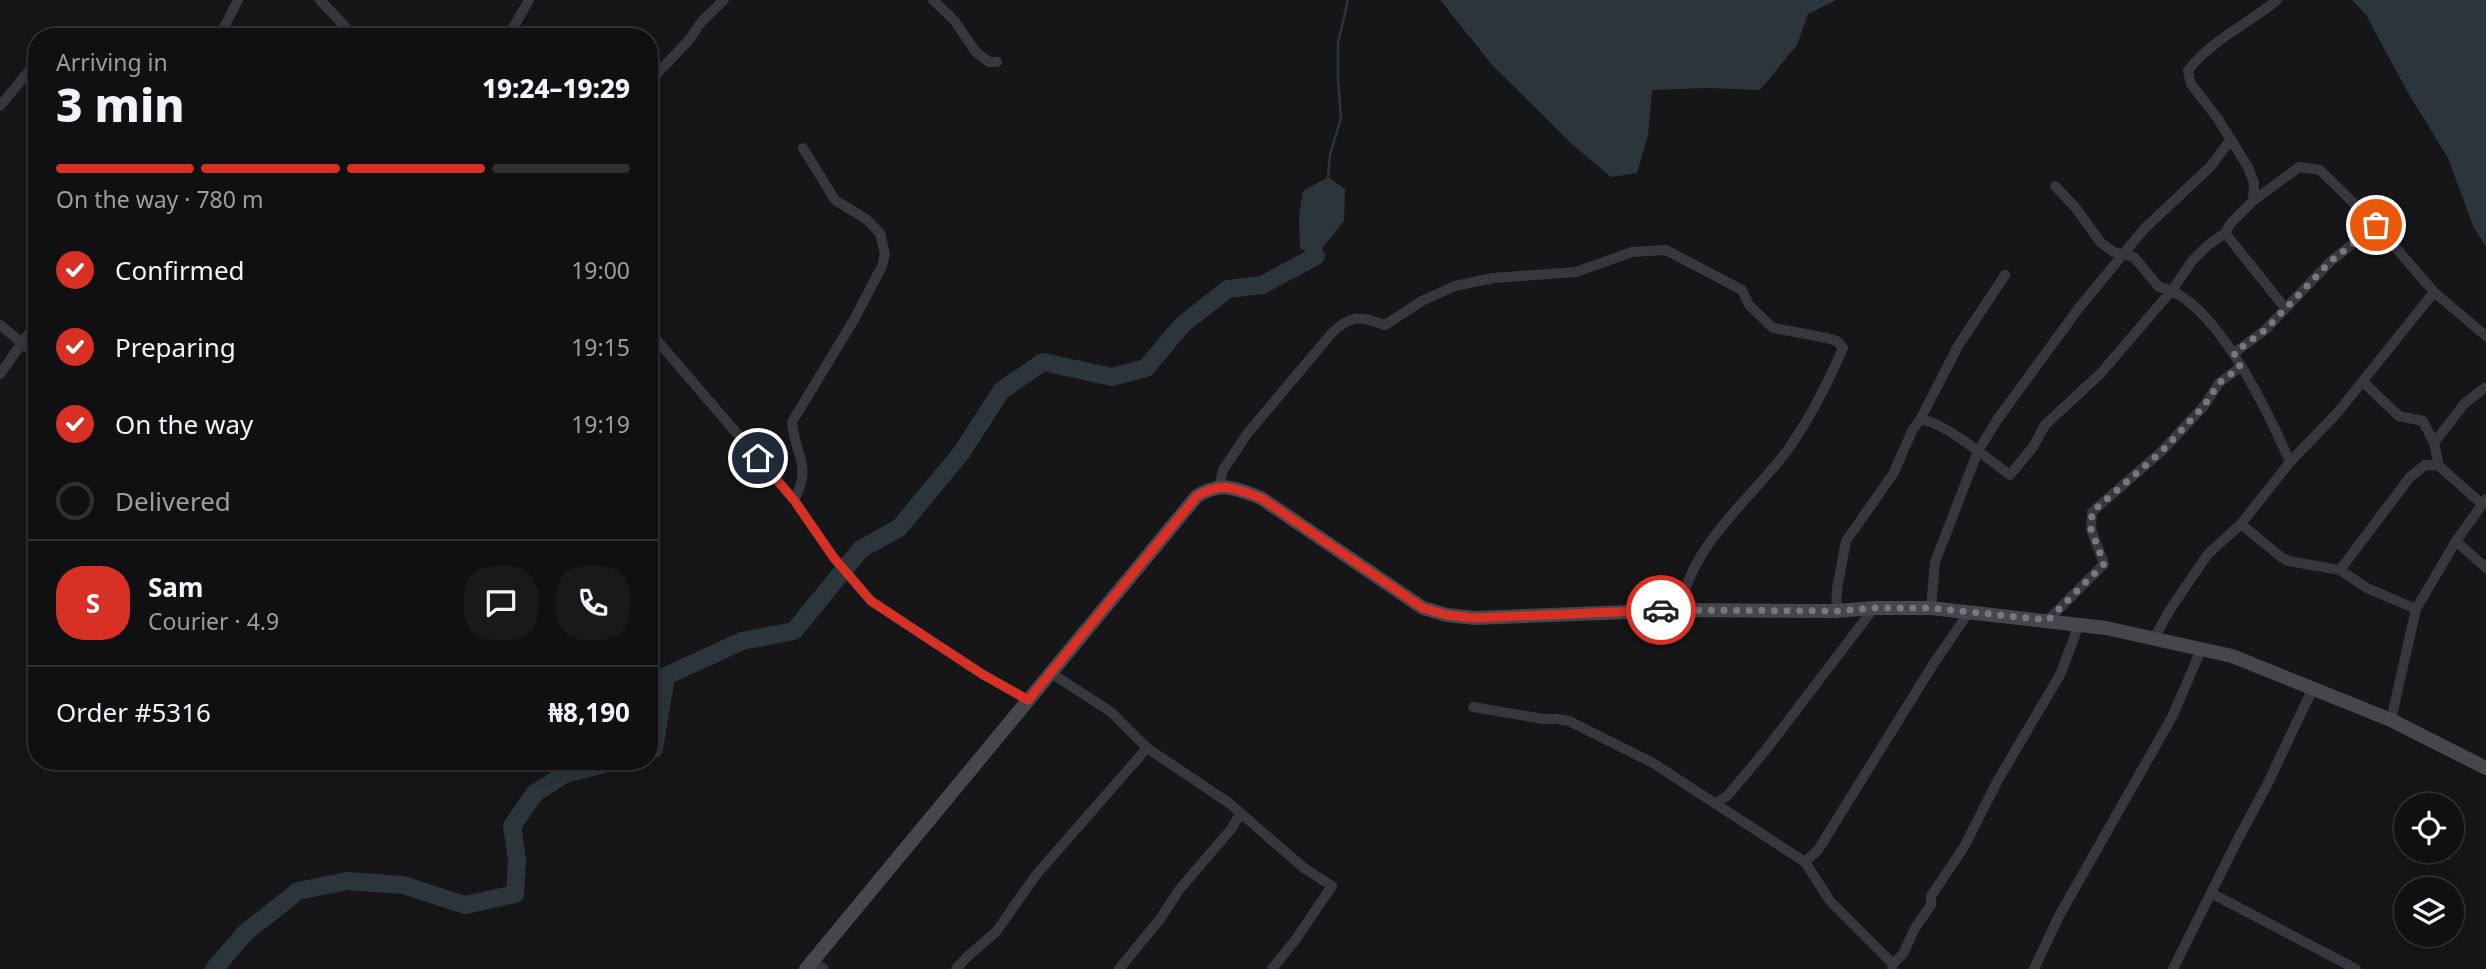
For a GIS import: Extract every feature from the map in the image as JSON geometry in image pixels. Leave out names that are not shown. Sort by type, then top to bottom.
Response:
[{"type":"street","points":[[224,28],[238,0]]},
{"type":"street","points":[[320,0],[346,28]]},
{"type":"street","points":[[513,28],[529,0]]},
{"type":"street","points":[[658,73],[689,40],[702,20],[724,0]]},
{"type":"street","points":[[933,0],[954,20],[976,52],[989,62],[997,62]]},
{"type":"street","points":[[2253,201],[2254,183],[2248,167],[2191,85],[2189,71],[2194,62],[2277,0]]},
{"type":"street","points":[[0,106],[28,72]]},
{"type":"street","points":[[1931,608],[1935,562],[1978,451],[1997,420],[2078,309],[2144,229],[2211,166],[2231,139]]},
{"type":"street","points":[[794,500],[804,483],[802,460],[793,438],[792,422],[855,318],[882,266],[885,254],[880,233],[866,219],[835,200],[803,148]]},
{"type":"street","points":[[1920,419],[1929,419],[1946,428],[2010,475],[2033,447],[2045,425],[2101,373],[2173,289],[2192,261],[2225,233],[2230,224],[2253,201],[2300,167],[2320,170],[2376,225],[2434,292],[2486,336]]},
{"type":"street","points":[[2055,186],[2075,207],[2101,243],[2114,252],[2134,257],[2159,287],[2173,289],[2197,308],[2234,353],[2268,414],[2290,462]]},
{"type":"street","points":[[2234,353],[2265,330],[2331,261],[2376,225]]},
{"type":"street","points":[[2225,233],[2286,308]]},
{"type":"street","points":[[1219,486],[1223,470],[1247,434],[1345,320],[1362,317],[1385,325],[1423,301],[1455,286],[1493,278],[1576,272],[1632,252],[1665,250],[1742,290],[1749,305],[1773,328],[1827,338],[1837,341],[1843,348],[1811,414],[1783,456],[1734,510],[1696,564],[1684,587],[1680,610]]},
{"type":"street","points":[[1836,611],[1840,562],[1846,541],[1893,474],[1913,429],[1958,346],[2005,275]]},
{"type":"street","points":[[2154,638],[2208,554],[2241,524],[2290,462],[2363,383],[2434,292]]},
{"type":"street","points":[[0,325],[28,348]]},
{"type":"street","points":[[0,373],[28,335]]},
{"type":"street","points":[[658,341],[794,500],[834,558],[871,601],[982,674],[1028,700]]},
{"type":"street","points":[[2048,620],[2104,564],[2091,529],[2092,512],[2162,451],[2204,406],[2219,383],[2240,367]]},
{"type":"street","points":[[2363,383],[2399,416],[2423,422],[2434,443],[2439,466]]},
{"type":"street","points":[[2434,443],[2464,404],[2486,387]]},
{"type":"street","points":[[2340,570],[2410,477],[2425,465],[2439,466],[2484,501],[2456,541],[2416,608],[2391,720]]},
{"type":"street","points":[[814,967],[1028,700],[1197,496],[1219,486],[1234,488],[1261,498],[1423,608],[1447,615],[1475,618],[1680,610],[1836,611],[1931,608],[2079,624],[2232,656],[2391,720],[2486,768]]},
{"type":"street","points":[[2241,524],[2281,558],[2340,570],[2367,588],[2416,608]]},
{"type":"street","points":[[2456,541],[2486,568]]},
{"type":"street","points":[[1715,804],[1728,795],[1765,751],[1874,608]]},
{"type":"street","points":[[1805,862],[1818,850],[1934,663],[1969,612]]},
{"type":"street","points":[[1473,706],[1569,721],[1653,763],[1805,862],[1830,901],[1849,922],[1867,936],[1893,966],[1903,954],[1915,928],[1931,905],[1931,896],[1964,847],[1998,780],[2061,673],[2079,624]]},
{"type":"street","points":[[2034,969],[2059,916],[2172,718],[2201,650]]},
{"type":"street","points":[[1051,673],[1111,712],[1147,748],[1229,803],[1304,868],[1332,886],[1272,969]]},
{"type":"street","points":[[2173,969],[2272,777],[2313,688]]},
{"type":"street","points":[[956,969],[996,932],[1036,875],[1147,748]]},
{"type":"street","points":[[1119,969],[1160,919],[1179,890],[1232,828],[1240,814]]},
{"type":"street","points":[[2211,893],[2356,969]]},
{"type":"shaded area","points":[[1440,0],[1836,0],[1808,14],[1797,45],[1760,90],[1652,90],[1648,136],[1637,173],[1611,177],[1574,146],[1493,66]]},
{"type":"shaded area","points":[[2352,0],[2486,0],[2486,246],[2474,228],[2448,158],[2407,91],[2366,15]]},
{"type":"shaded area","points":[[1328,177],[1345,189],[1344,221],[1316,256],[1300,248],[1299,215],[1303,191]]},
{"type":"waterway","points":[[1328,177],[1330,155],[1341,118],[1338,43],[1348,0]]},
{"type":"waterway","points":[[658,725],[666,676],[742,641],[794,631],[861,549],[899,528],[962,452],[1001,391],[1043,362],[1112,377],[1146,368],[1182,325],[1228,289],[1262,285],[1316,256]]},
{"type":"waterway","points":[[214,969],[245,933],[298,891],[347,881],[403,885],[465,905],[515,894],[517,860],[512,826],[535,793],[565,774],[580,770]]},
{"type":"way so far","points":[[1661,610],[1836,611],[1931,608],[2048,620],[2104,564],[2091,529],[2092,512],[2162,451],[2204,406],[2219,383],[2240,367],[2234,353],[2265,330],[2331,261],[2376,225]]},
{"type":"route","points":[[758,458],[794,500],[834,558],[871,601],[982,674],[1028,700],[1197,496],[1219,486],[1234,488],[1261,498],[1423,608],[1447,615],[1475,618],[1661,610]]}]
